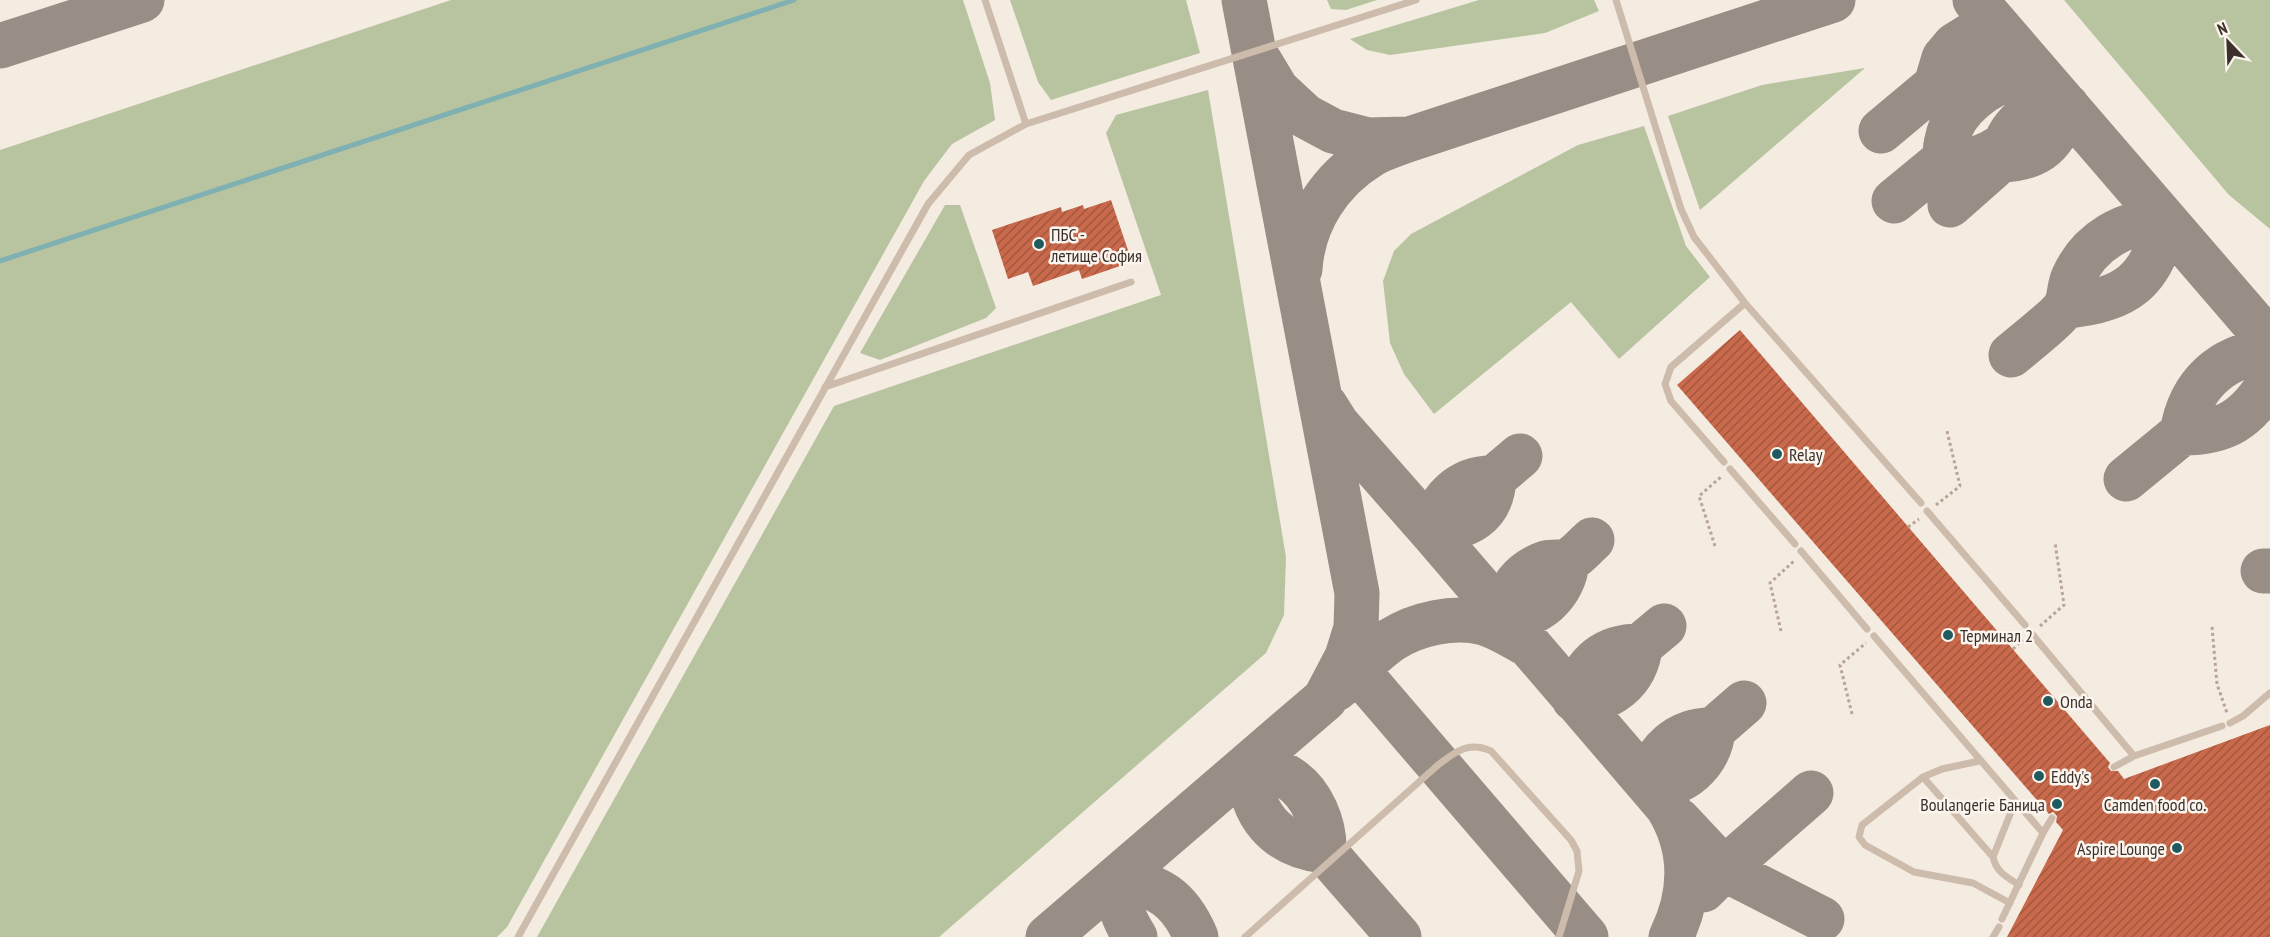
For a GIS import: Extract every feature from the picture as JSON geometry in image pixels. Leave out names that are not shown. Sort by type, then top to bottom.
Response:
[{"type":"lane","points":[[985,0],[1026,124]]},
{"type":"lane","points":[[518,937],[928,204],[969,155],[1026,124],[1416,0]]},
{"type":"lane","points":[[1616,0],[1681,209],[1694,237],[1745,303],[1921,503]]},
{"type":"lane","points":[[825,387],[1131,282]]},
{"type":"lane","points":[[1724,462],[1671,401],[1665,384],[1671,367],[1745,303]]},
{"type":"lane","points":[[1727,471],[1795,544]]},
{"type":"lane","points":[[1926,512],[2025,625]]},
{"type":"lane","points":[[1800,554],[1868,629]]},
{"type":"lane","points":[[2031,634],[2134,756]]},
{"type":"lane","points":[[1872,638],[2043,833]]},
{"type":"lane","points":[[2114,767],[2134,756],[2243,716],[2270,693]]},
{"type":"lane","points":[[1245,937],[1438,765],[1457,750],[1469,746],[1491,751],[1571,840],[1577,851],[1579,871],[1559,937]]},
{"type":"lane","points":[[1979,760],[1942,769],[1923,777],[1862,825],[1859,831],[1862,842],[1914,872],[1973,884],[2010,903]]},
{"type":"lane","points":[[1923,777],[1993,857]]},
{"type":"lane","points":[[2015,802],[1993,857],[1994,865],[2000,872],[2019,885]]},
{"type":"lane","points":[[2002,919],[2052,818]]},
{"type":"lane","points":[[1993,937],[1999,927]]},
{"type":"path","points":[[1934,506],[1960,486],[1947,430]]},
{"type":"path","points":[[1715,546],[1699,496],[1727,471]]},
{"type":"path","points":[[1908,527],[1926,512]]},
{"type":"path","points":[[2039,627],[2064,604],[2055,542]]},
{"type":"path","points":[[1781,631],[1770,583],[1800,554]]},
{"type":"path","points":[[2212,627],[2217,684],[2226,722]]},
{"type":"path","points":[[2013,649],[2031,634]]},
{"type":"path","points":[[1852,714],[1840,665],[1872,638]]},
{"type":"green space","points":[[451,0],[963,0],[990,83],[995,120],[952,144],[924,181],[507,927],[497,937],[0,937],[0,150]]},
{"type":"green space","points":[[1010,0],[1186,0],[1200,53],[1051,100],[1038,82]]},
{"type":"green space","points":[[1327,0],[1377,0],[1346,10],[1331,9]]},
{"type":"green space","points":[[1479,0],[1594,0],[1599,11],[1545,33],[1390,55],[1367,50],[1350,39]]},
{"type":"green space","points":[[2064,0],[2270,0],[2270,229],[2229,195]]},
{"type":"green space","points":[[1865,68],[1700,210],[1668,116],[1762,85]]},
{"type":"green space","points":[[1208,90],[1286,557],[1284,615],[1266,653],[939,937],[537,937],[834,406],[1161,295],[1106,133],[1116,115]]},
{"type":"green space","points":[[1644,126],[1686,246],[1710,277],[1619,359],[1571,302],[1434,414],[1404,374],[1390,343],[1383,281],[1394,251],[1411,234],[1578,145]]},
{"type":"green space","points":[[945,205],[960,205],[996,308],[986,318],[880,360],[860,353]]},
{"type":"building","points":[[1111,200],[1132,262],[1082,279],[1079,270],[1033,286],[1028,272],[1008,279],[992,230],[1061,207],[1062,212],[1083,205],[1084,209]]},
{"type":"building","name":"Терминал 2","points":[[1740,330],[2110,763],[2108,767],[2111,771],[2118,771],[2124,779],[2270,725],[2270,937],[2007,937],[2063,830],[2056,822],[2057,816],[2053,812],[2049,814],[1677,385]]},
{"type":"waterway","points":[[0,261],[794,0]]},
{"type":"taxiway","points":[[0,46],[142,0]]},
{"type":"taxiway","points":[[1048,937],[1325,699],[1347,657],[1356,628],[1357,593],[1244,0]]},
{"type":"taxiway","points":[[1300,269],[1307,234],[1321,203],[1331,189],[1356,165],[1385,148],[1833,0]]},
{"type":"taxiway","points":[[1975,0],[2270,342]]},
{"type":"taxiway","points":[[1881,131],[1936,85],[1944,58],[1955,45],[1971,35],[2000,30],[1993,53],[1979,70],[1960,81],[1936,85]]},
{"type":"taxiway","points":[[1259,60],[1277,90],[1305,116],[1333,131],[1368,140],[1407,139]]},
{"type":"taxiway","points":[[1894,201],[1945,159],[1946,145],[1956,118],[1974,99],[1984,91],[2007,80],[2021,77],[2042,78],[2026,119],[2008,141],[1983,156],[1965,160],[1945,159]]},
{"type":"taxiway","points":[[1950,205],[2001,160],[2008,137],[2023,119],[2043,108],[2067,106],[2058,129],[2044,146],[2026,156],[2001,160]]},
{"type":"taxiway","points":[[2011,355],[2063,310],[2073,278],[2080,265],[2099,243],[2110,235],[2136,224],[2165,221],[2153,259],[2133,284],[2105,299],[2066,306]]},
{"type":"taxiway","points":[[2126,479],[2182,433],[2192,400],[2211,375],[2237,359],[2252,353],[2270,350]]},
{"type":"taxiway","points":[[2182,433],[2211,430],[2234,421],[2253,406],[2270,382]]},
{"type":"taxiway","points":[[1325,405],[1337,424],[1667,806],[1682,838],[1687,871],[1683,904],[1671,937]]},
{"type":"taxiway","points":[[1494,478],[1488,502],[1475,518],[1456,527],[1432,532],[1440,510],[1453,492],[1471,481],[1494,478],[1520,456]]},
{"type":"taxiway","points":[[1567,561],[1561,584],[1547,602],[1527,614],[1503,615],[1508,597],[1523,576],[1546,563],[1569,560],[1592,540]]},
{"type":"taxiway","points":[[2263,571],[2270,571]]},
{"type":"taxiway","points":[[1336,689],[1391,640],[1424,625],[1460,620],[1484,623],[1525,643]]},
{"type":"taxiway","points":[[1640,646],[1633,669],[1619,688],[1598,698],[1574,699],[1583,676],[1597,660],[1615,650],[1640,646],[1664,626]]},
{"type":"taxiway","points":[[1357,670],[1586,937]]},
{"type":"taxiway","points":[[1713,730],[1707,752],[1693,771],[1673,782],[1649,785],[1656,762],[1670,744],[1690,733],[1713,730],[1744,703]]},
{"type":"taxiway","points":[[1324,851],[1322,830],[1315,810],[1297,784],[1284,775],[1249,766],[1254,799],[1268,824],[1292,842],[1324,851],[1399,937]]},
{"type":"taxiway","points":[[1703,890],[1811,793]]},
{"type":"taxiway","points":[[1678,820],[1724,869],[1822,919]]},
{"type":"taxiway","points":[[1135,937],[1121,908],[1118,877],[1145,885],[1166,896],[1182,912],[1196,937]]},
{"type":"place","name":"ПБС - летище София","points":[[1039,244]]},
{"type":"place","name":"Relay","points":[[1777,454]]},
{"type":"place","name":"Терминал 2","points":[[1948,635]]},
{"type":"place","name":"Onda","points":[[2048,701]]},
{"type":"place","name":"Eddy's","points":[[2039,776]]},
{"type":"place","name":"Camden food co.","points":[[2155,784]]},
{"type":"place","name":"Boulangerie Баница","points":[[2057,804]]},
{"type":"place","name":"Aspire Lounge","points":[[2177,848]]}]
